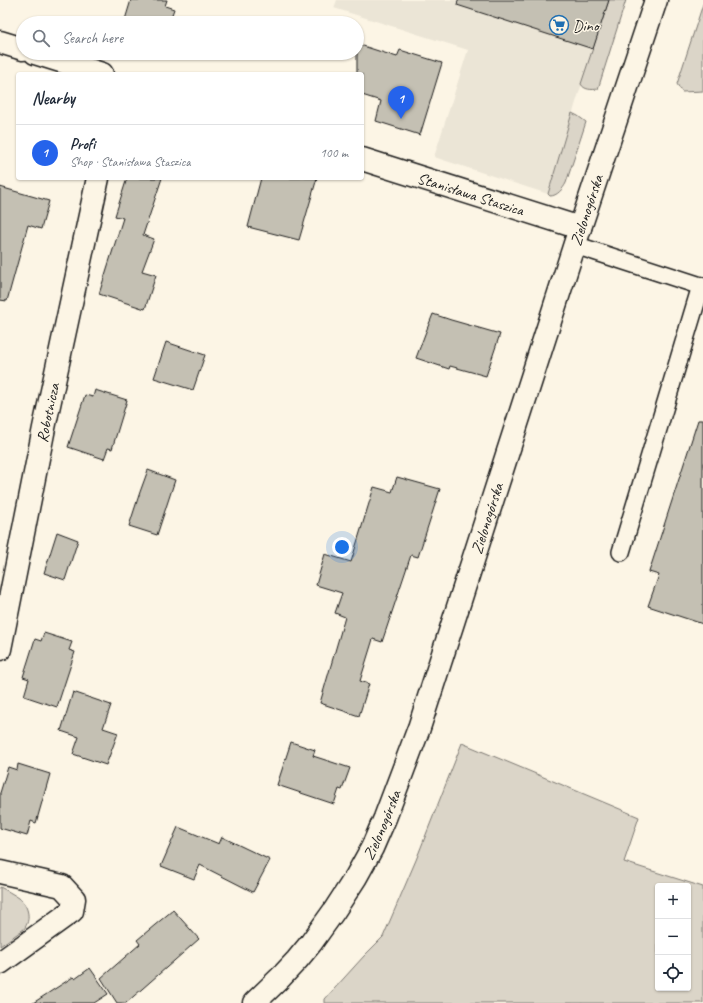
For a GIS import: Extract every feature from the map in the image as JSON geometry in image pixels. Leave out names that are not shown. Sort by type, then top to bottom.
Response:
[{"type":"street","name":"Zielonogórska","points":[[259,1001],[297,960],[334,911],[356,877],[372,848],[385,818],[419,728],[577,237],[656,0]]},
{"type":"street","points":[[0,42],[16,47]]},
{"type":"street","points":[[57,60],[96,72]]},
{"type":"street","name":"Stanisława Staszica","points":[[364,160],[577,237]]},
{"type":"street","name":"Robotnicza","points":[[0,649],[44,428],[98,180]]},
{"type":"street","points":[[0,872],[62,886],[74,899],[72,911],[0,963]]},
{"type":"lane","points":[[577,237],[702,283],[621,552]]},
{"type":"shaded area","points":[[337,0],[609,0],[548,194],[434,157],[468,50],[364,17],[364,16],[334,8]]},
{"type":"shaded area","points":[[609,0],[626,0],[598,89],[588,89],[581,84]]},
{"type":"shaded area","points":[[703,4],[703,91],[682,92],[677,84]]},
{"type":"shaded area","points":[[572,113],[586,122],[566,183],[560,192],[550,196],[548,194]]},
{"type":"shaded area","points":[[462,743],[639,817],[624,862],[690,883],[655,883],[655,991],[691,991],[691,883],[703,887],[703,1003],[325,1003],[325,999],[383,937],[416,860]]},
{"type":"shaded area","points":[[0,887],[22,901],[27,909],[28,921],[24,929],[0,946]]},
{"type":"building","points":[[131,0],[167,0],[165,6],[174,9],[172,16],[126,16]]},
{"type":"building","name":"Dino","points":[[458,0],[609,0],[593,49],[457,5]]},
{"type":"building","points":[[364,46],[397,57],[400,50],[442,63],[420,135],[376,121],[381,101],[364,96],[364,72],[357,72],[357,60],[364,60]]},
{"type":"building","points":[[126,180],[161,180],[143,235],[154,239],[142,271],[156,275],[145,309],[99,294],[123,218],[115,216]]},
{"type":"building","points":[[260,180],[316,180],[299,240],[248,227]]},
{"type":"building","points":[[0,187],[49,201],[41,229],[28,225],[7,301],[0,300]]},
{"type":"building","points":[[433,314],[500,334],[486,376],[450,366],[449,369],[416,358]]},
{"type":"building","points":[[166,342],[205,355],[193,390],[154,378]]},
{"type":"building","points":[[95,390],[127,400],[112,449],[108,448],[104,459],[68,447],[85,395],[93,397]]},
{"type":"building","points":[[698,420],[703,420],[703,624],[648,606],[659,575],[649,572]]},
{"type":"building","points":[[148,470],[175,480],[157,535],[129,526]]},
{"type":"building","points":[[397,477],[440,489],[418,557],[411,555],[382,642],[373,639],[360,681],[369,684],[359,716],[320,703],[345,617],[335,613],[342,593],[316,585],[325,554],[351,562],[374,487],[392,492]]},
{"type":"building","points":[[57,532],[78,540],[65,580],[44,573]]},
{"type":"building","points":[[44,633],[72,642],[69,650],[75,652],[57,707],[24,696],[29,679],[23,677],[35,639],[41,641]]},
{"type":"building","points":[[73,692],[111,705],[103,728],[118,733],[106,765],[73,754],[79,737],[61,731]]},
{"type":"building","points":[[291,742],[315,750],[313,756],[350,768],[342,790],[339,789],[334,804],[277,785]]},
{"type":"building","points":[[18,764],[50,774],[36,823],[31,821],[27,836],[0,828],[0,793],[8,767],[17,770]]},
{"type":"building","points":[[178,827],[219,844],[222,837],[270,860],[253,892],[200,865],[194,879],[161,866]]},
{"type":"building","points":[[173,910],[199,939],[126,1003],[117,1003],[101,978],[140,944],[137,940]]},
{"type":"building","points":[[90,968],[108,994],[94,1003],[33,1003],[73,977],[75,979]]},
{"type":"place","name":"Dino","points":[[559,25]]},
{"type":"place","name":"Profi","points":[[401,119]]}]
